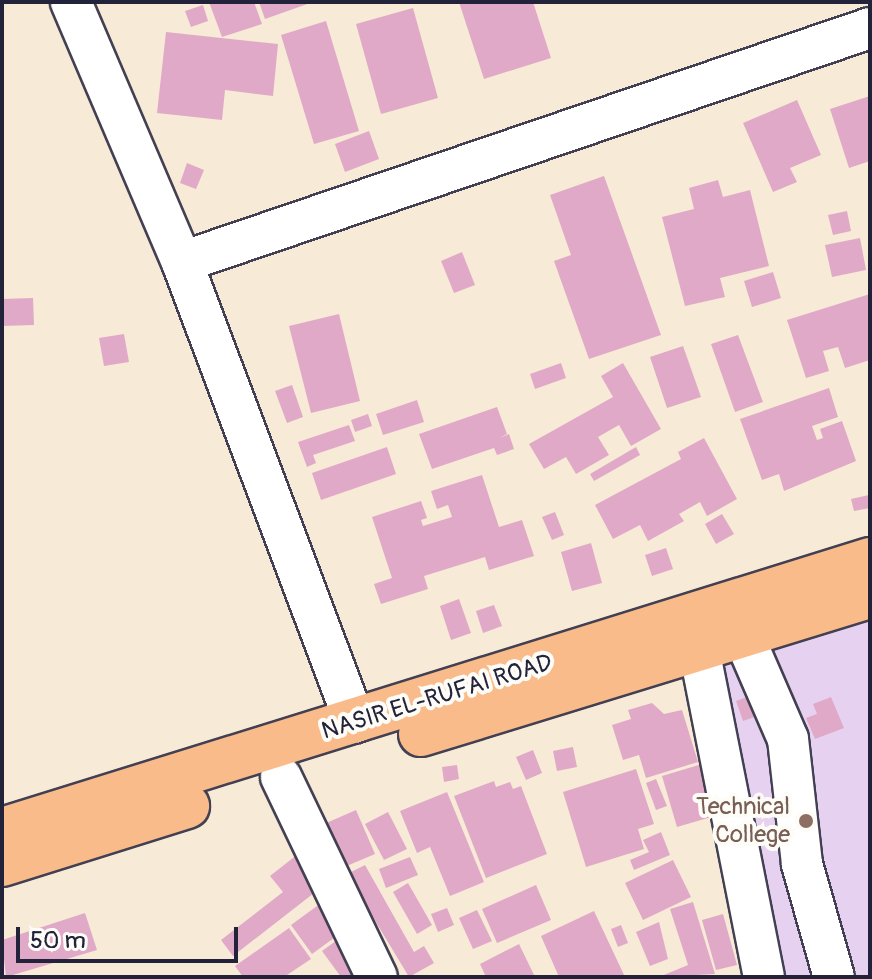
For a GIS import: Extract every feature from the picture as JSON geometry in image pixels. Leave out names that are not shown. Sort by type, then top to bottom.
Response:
[{"type":"main road","name":"NASIR EL-RUFAI ROAD","points":[[2,830],[355,723],[870,560]]},
{"type":"main road","name":"NASIR EL-RUFAI ROAD","points":[[2,864],[870,596]]},
{"type":"street","points":[[71,2],[182,262],[355,723]]},
{"type":"street","points":[[182,262],[870,28]]},
{"type":"street","points":[[743,635],[788,739],[802,864],[834,977]]},
{"type":"street","points":[[699,649],[764,977]]},
{"type":"street","points":[[281,777],[377,977]]},
{"type":"shaded area","name":"Technical College","points":[[870,615],[870,977],[773,977],[710,664]]},
{"type":"building","points":[[209,2],[254,2],[262,24],[222,37]]},
{"type":"building","points":[[259,2],[313,2],[265,19]]},
{"type":"building","points":[[459,2],[533,2],[551,58],[484,79]]},
{"type":"building","points":[[203,5],[208,21],[191,27],[185,11]]},
{"type":"building","points":[[413,8],[438,98],[381,114],[356,24]]},
{"type":"building","points":[[326,21],[359,131],[314,144],[281,35]]},
{"type":"building","points":[[166,32],[278,44],[273,96],[225,90],[222,120],[157,113]]},
{"type":"building","points":[[870,96],[870,161],[849,168],[830,109]]},
{"type":"building","points":[[797,100],[821,155],[790,168],[797,182],[773,192],[743,123]]},
{"type":"building","points":[[369,131],[379,159],[345,172],[335,144]]},
{"type":"building","points":[[187,163],[204,170],[196,189],[180,183]]},
{"type":"building","points":[[604,176],[661,335],[589,359],[554,261],[571,255],[550,195]]},
{"type":"building","points":[[718,180],[723,197],[750,190],[769,266],[720,278],[725,297],[685,306],[662,217],[694,209],[689,188]]},
{"type":"building","points":[[847,211],[851,231],[833,235],[828,215]]},
{"type":"building","points":[[860,238],[866,270],[832,277],[825,245]]},
{"type":"building","points":[[462,252],[475,285],[454,293],[441,261]]},
{"type":"building","points":[[773,272],[781,298],[752,307],[744,281]]},
{"type":"building","points":[[870,294],[870,360],[845,368],[838,347],[823,351],[829,371],[806,378],[787,320]]},
{"type":"building","points":[[33,298],[34,325],[2,326],[2,299]]},
{"type":"building","points":[[339,314],[360,401],[311,413],[289,326]]},
{"type":"building","points":[[124,334],[129,362],[104,366],[99,338]]},
{"type":"building","points":[[738,335],[763,402],[735,412],[711,344]]},
{"type":"building","points":[[683,346],[701,397],[667,408],[650,357]]},
{"type":"building","points":[[561,363],[566,378],[535,389],[530,374]]},
{"type":"building","points":[[623,363],[661,429],[631,446],[619,425],[598,437],[609,455],[576,474],[566,457],[544,469],[529,444],[613,397],[601,376]]},
{"type":"building","points":[[292,385],[303,417],[287,423],[275,391]]},
{"type":"building","points":[[829,388],[838,417],[812,426],[817,440],[823,438],[820,429],[842,421],[856,461],[784,491],[779,474],[762,480],[740,419]]},
{"type":"building","points":[[417,400],[424,422],[383,435],[376,414]]},
{"type":"building","points":[[497,407],[507,434],[500,438],[509,434],[514,449],[497,455],[494,448],[432,469],[419,434]]},
{"type":"building","points":[[368,414],[372,426],[355,432],[351,420]]},
{"type":"building","points":[[349,425],[355,441],[313,455],[316,463],[307,467],[298,442]]},
{"type":"building","points":[[704,438],[737,499],[707,516],[700,502],[679,514],[684,521],[648,541],[640,525],[613,539],[595,505],[681,459],[678,452]]},
{"type":"building","points":[[387,447],[396,474],[321,500],[312,473]]},
{"type":"building","points":[[636,447],[640,455],[594,481],[590,474]]},
{"type":"building","points":[[482,475],[499,527],[522,520],[534,556],[489,570],[485,557],[424,576],[428,589],[381,604],[374,584],[392,578],[372,517],[421,501],[427,518],[421,520],[423,526],[452,517],[448,505],[437,509],[431,491]]},
{"type":"building","points":[[869,495],[870,508],[854,511],[851,499]]},
{"type":"building","points":[[555,512],[564,535],[552,540],[542,517]]},
{"type":"building","points":[[722,514],[734,534],[716,544],[705,524]]},
{"type":"building","points":[[591,543],[602,583],[572,591],[561,552]]},
{"type":"building","points":[[666,548],[673,569],[652,576],[645,555]]},
{"type":"building","points":[[459,599],[471,633],[451,640],[440,606]]},
{"type":"building","points":[[494,605],[502,626],[483,633],[476,611]]},
{"type":"building","points":[[750,696],[757,716],[743,721],[736,701]]},
{"type":"building","points":[[831,697],[844,728],[815,739],[806,718],[817,714],[813,704]]},
{"type":"building","points":[[652,703],[664,714],[682,710],[698,762],[646,778],[639,755],[623,760],[612,725],[631,719],[628,710]]},
{"type":"building","points":[[573,747],[577,767],[557,771],[553,751]]},
{"type":"building","points":[[533,750],[542,773],[526,780],[516,757]]},
{"type":"building","points":[[702,764],[718,815],[677,827],[662,776]]},
{"type":"building","points":[[457,765],[459,779],[444,782],[442,767]]},
{"type":"building","points":[[636,769],[654,824],[638,829],[644,849],[586,867],[563,792]]},
{"type":"building","points":[[656,779],[667,806],[656,810],[646,783]]},
{"type":"building","points":[[494,781],[496,787],[510,782],[513,789],[521,786],[547,854],[486,878],[454,796]]},
{"type":"building","points":[[447,792],[484,882],[450,896],[430,847],[417,853],[400,811]]},
{"type":"building","points":[[356,810],[375,854],[342,868],[324,824]]},
{"type":"building","points":[[388,812],[407,849],[384,860],[365,824]]},
{"type":"building","points":[[661,832],[670,855],[634,870],[630,860],[649,852],[643,840]]},
{"type":"building","points":[[298,854],[323,886],[233,956],[221,940],[283,892],[270,876]]},
{"type":"building","points":[[410,857],[418,875],[386,888],[379,869]]},
{"type":"building","points":[[673,860],[691,897],[643,920],[625,883]]},
{"type":"building","points":[[365,865],[414,952],[424,946],[434,963],[409,977],[347,874]]},
{"type":"building","points":[[408,883],[432,925],[417,934],[393,892]]},
{"type":"building","points":[[536,885],[551,920],[497,943],[482,909]]},
{"type":"building","points":[[328,898],[349,927],[312,954],[291,925]]},
{"type":"building","points":[[693,902],[715,974],[659,977],[688,965],[670,909]]},
{"type":"building","points":[[447,908],[454,925],[438,932],[431,914]]},
{"type":"building","points":[[477,910],[492,941],[473,949],[459,918]]},
{"type":"building","points":[[594,911],[624,975],[559,977],[541,936]]},
{"type":"building","points":[[85,913],[97,950],[6,977],[2,940]]},
{"type":"building","points":[[723,914],[737,965],[716,970],[702,920]]},
{"type":"building","points":[[659,922],[668,959],[650,966],[636,932]]},
{"type":"building","points":[[621,925],[628,943],[618,947],[611,929]]},
{"type":"building","points":[[289,928],[311,959],[284,977],[243,977],[235,966]]},
{"type":"building","points":[[344,935],[366,964],[348,977],[341,977],[322,951]]},
{"type":"building","points":[[519,944],[535,977],[486,977],[480,964]]},
{"type":"place","name":"Technical College","points":[[806,821]]}]
